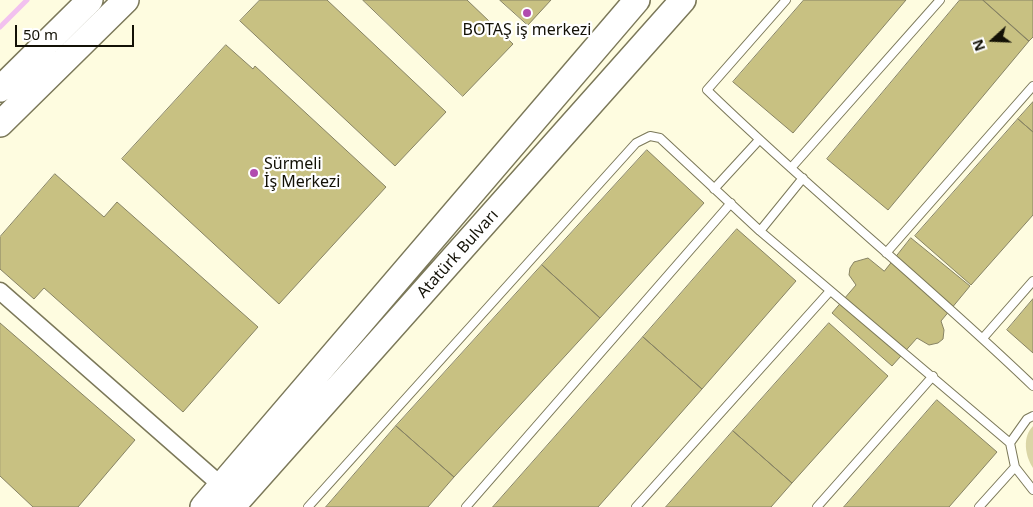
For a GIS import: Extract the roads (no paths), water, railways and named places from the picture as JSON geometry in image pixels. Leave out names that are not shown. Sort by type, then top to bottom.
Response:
[{"type":"main road","points":[[0,89],[90,0]]},
{"type":"main road","points":[[0,124],[126,0]]},
{"type":"main road","name":"Atatürk Bulvarı","points":[[227,496],[637,0]]},
{"type":"main road","name":"Atatürk Bulvarı","points":[[203,507],[227,496],[683,0]]},
{"type":"street","points":[[0,292],[227,496]]},
{"type":"lane","points":[[786,0],[707,90],[759,140],[983,338],[1033,386]]},
{"type":"lane","points":[[791,168],[940,0]]},
{"type":"lane","points":[[886,253],[1033,86]]},
{"type":"lane","points":[[308,507],[636,143],[650,136],[660,138],[760,231],[1010,443],[1014,467],[1033,490]]},
{"type":"lane","points":[[714,189],[759,140]]},
{"type":"lane","points":[[760,231],[803,178]]},
{"type":"lane","points":[[466,507],[731,203]]},
{"type":"lane","points":[[983,338],[1033,281]]},
{"type":"lane","points":[[636,507],[830,291]]},
{"type":"lane","points":[[816,507],[933,376]]},
{"type":"lane","points":[[1010,443],[1027,419],[1033,416]]},
{"type":"lane","points":[[979,507],[1014,467]]},
{"type":"waterway","points":[[0,27],[27,0]]},
{"type":"place","name":"BOTAŞ iş merkezi","points":[[527,13]]},
{"type":"place","name":"Sürmeli İş Merkezi","points":[[254,173]]}]
